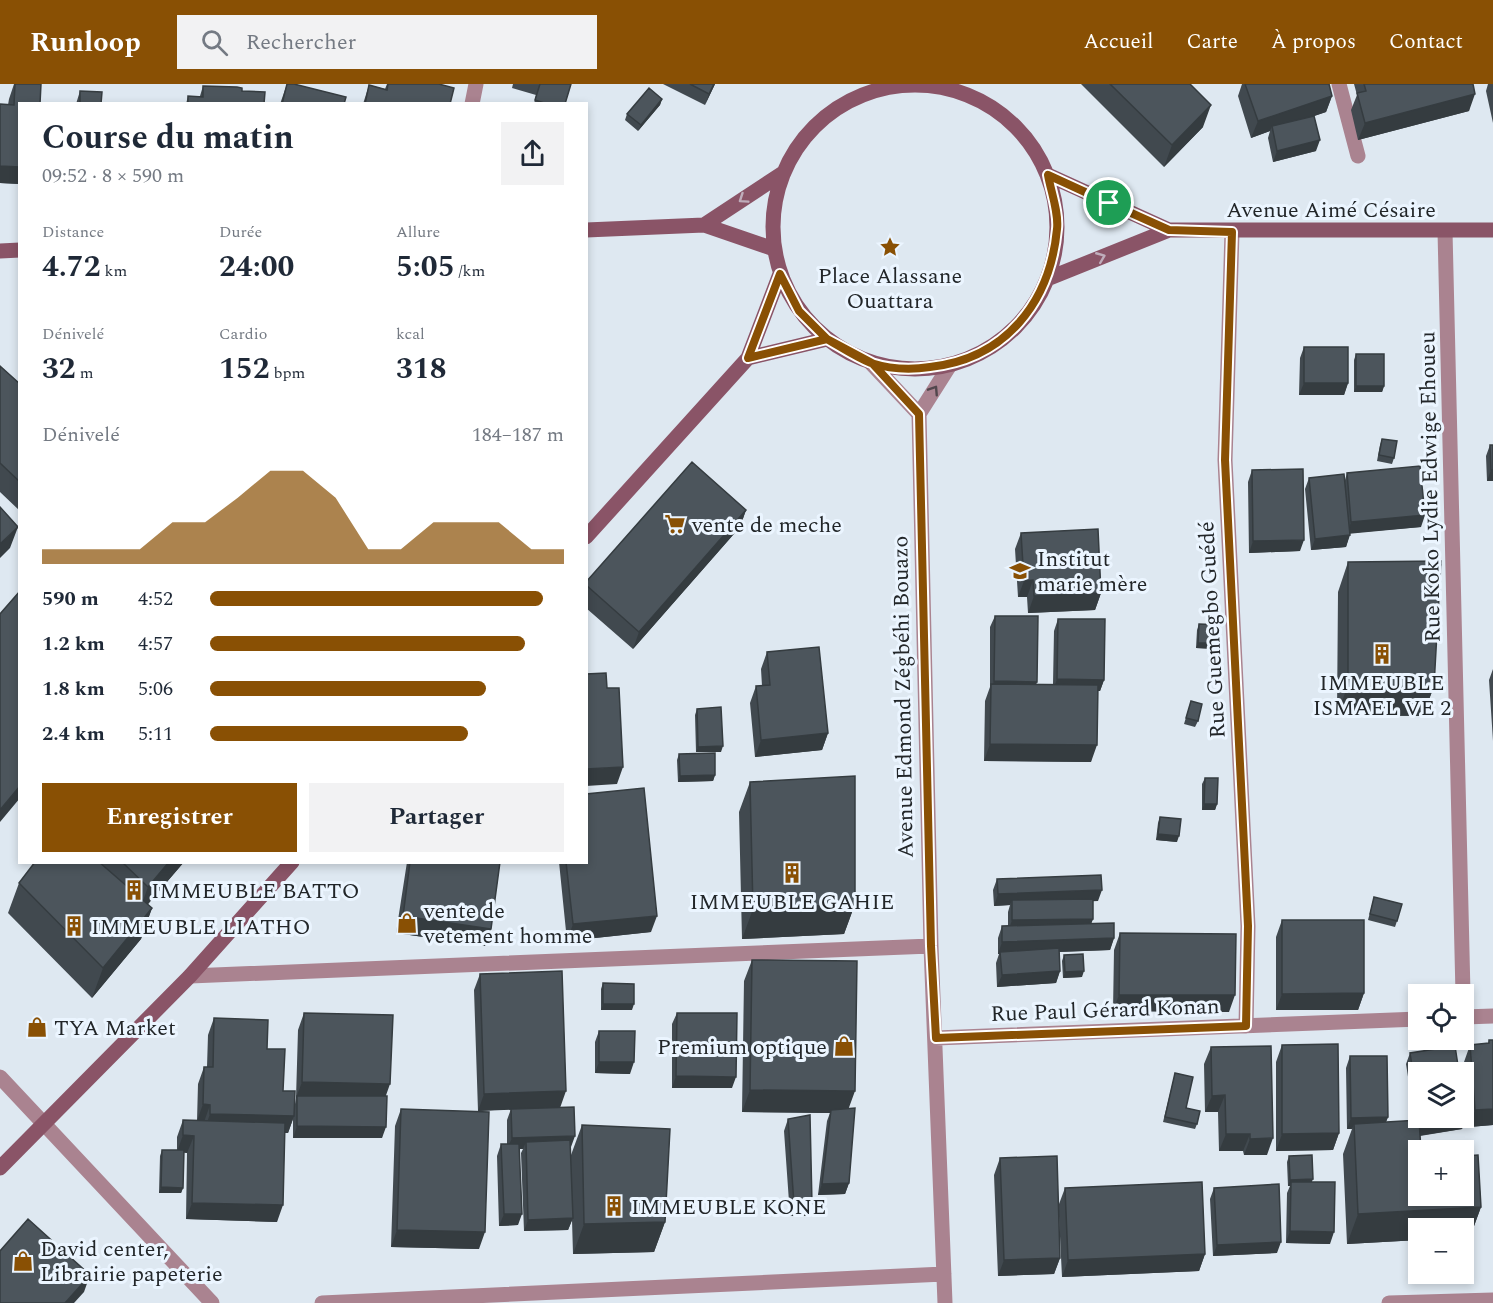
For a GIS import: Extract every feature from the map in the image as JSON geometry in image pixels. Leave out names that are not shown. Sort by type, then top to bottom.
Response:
[{"type":"street","points":[[472,102],[476,84]]},
{"type":"street","points":[[1339,84],[1358,156]]},
{"type":"street","points":[[934,85],[973,97],[1018,127],[1048,175],[1058,227],[1047,279],[1031,309],[1009,334],[981,353],[950,365],[911,370],[872,363],[827,339],[799,311],[780,274],[774,249],[773,210],[783,173],[809,130],[850,92],[888,86],[934,85]]},
{"type":"street","points":[[704,225],[783,173]]},
{"type":"street","name":"Avenue Aimé Césaire","points":[[1048,175],[1169,230],[1232,232],[1493,230]]},
{"type":"street","points":[[588,230],[704,225],[774,249]]},
{"type":"street","name":"Avenue Aimé Césaire","points":[[1047,279],[1169,230]]},
{"type":"street","name":"Rue Koko Lydie Edwige Ehoueu","points":[[1445,231],[1463,984]]},
{"type":"street","name":"Rue Guemegbo Guédé","points":[[1232,232],[1225,460],[1248,926],[1246,1026]]},
{"type":"street","points":[[0,251],[18,250]]},
{"type":"street","points":[[588,535],[748,358],[780,274]]},
{"type":"street","points":[[748,358],[827,339]]},
{"type":"street","points":[[872,363],[919,414],[950,365]]},
{"type":"street","name":"Avenue Edmond Zégbéhi Bouazo","points":[[919,414],[931,946],[945,1303]]},
{"type":"street","points":[[0,1168],[190,976],[290,864]]},
{"type":"street","points":[[190,976],[931,946]]},
{"type":"street","points":[[1474,1017],[1493,1016]]},
{"type":"street","name":"Rue Paul Gérard Konan","points":[[936,1038],[1408,1019]]},
{"type":"street","points":[[0,1077],[212,1303]]},
{"type":"street","points":[[322,1303],[944,1275]]},
{"type":"street","points":[[1389,1303],[1484,1301]]},
{"type":"building","points":[[15,84],[41,84],[40,102],[18,102],[18,167],[0,166],[0,104],[14,105]]},
{"type":"building","points":[[287,84],[346,97],[345,102],[282,102]]},
{"type":"building","points":[[388,84],[439,84],[454,88],[450,102],[365,102],[369,85],[387,90]]},
{"type":"building","points":[[540,84],[571,84],[566,102],[535,100]]},
{"type":"building","points":[[690,84],[714,84],[709,94]]},
{"type":"building","points":[[1110,84],[1190,84],[1211,105],[1172,145]]},
{"type":"building","points":[[1245,84],[1329,84],[1332,96],[1258,121]]},
{"type":"building","points":[[1364,84],[1473,84],[1475,94],[1365,123],[1357,93],[1366,91]]},
{"type":"building","points":[[203,86],[237,87],[242,88],[242,91],[265,92],[264,102],[188,102],[188,96],[203,97]]},
{"type":"building","points":[[649,88],[662,99],[641,125],[627,114]]},
{"type":"building","points":[[80,91],[102,92],[101,102],[80,102]]},
{"type":"building","points":[[1314,116],[1320,140],[1277,151],[1272,126]]},
{"type":"building","points":[[1304,347],[1348,347],[1348,383],[1304,383]]},
{"type":"building","points":[[1356,354],[1384,354],[1384,386],[1356,386]]},
{"type":"building","points":[[0,366],[18,382],[18,480],[0,463]]},
{"type":"building","points":[[1382,439],[1397,441],[1394,458],[1379,455]]},
{"type":"building","points":[[1490,445],[1493,445],[1493,470],[1491,470]]},
{"type":"building","points":[[692,462],[746,510],[639,632],[588,587],[588,580]]},
{"type":"building","points":[[1420,466],[1425,515],[1351,522],[1347,473]]},
{"type":"building","points":[[1303,469],[1304,540],[1253,541],[1252,470]]},
{"type":"building","points":[[1344,474],[1350,535],[1315,539],[1309,478]]},
{"type":"building","points":[[0,507],[18,527],[0,544]]},
{"type":"building","points":[[1098,529],[1101,593],[1034,596],[1033,580],[1024,581],[1021,533]]},
{"type":"building","name":"IMMEUBLE ISMAEL VE 2","points":[[1441,561],[1434,686],[1348,685],[1348,562]]},
{"type":"building","points":[[18,593],[18,788],[0,810],[0,614]]},
{"type":"building","points":[[995,616],[1038,616],[1037,682],[994,681]]},
{"type":"building","points":[[1058,619],[1105,619],[1104,680],[1057,679]]},
{"type":"building","points":[[1199,624],[1220,625],[1218,643],[1198,643]]},
{"type":"building","points":[[819,647],[828,733],[761,740],[756,686],[770,685],[767,652]]},
{"type":"building","points":[[606,673],[607,688],[619,688],[623,767],[588,769],[588,674]]},
{"type":"building","points":[[991,684],[1098,685],[1097,745],[990,744]]},
{"type":"building","points":[[1191,701],[1202,704],[1198,721],[1186,718]]},
{"type":"building","points":[[721,707],[723,746],[698,747],[697,709]]},
{"type":"building","points":[[715,753],[715,775],[680,776],[679,754]]},
{"type":"building","name":"IMMEUBLE GAHIE","points":[[855,776],[855,904],[753,909],[750,782]]},
{"type":"building","points":[[1205,778],[1218,778],[1217,804],[1204,804]]},
{"type":"building","points":[[644,788],[657,916],[573,924],[566,864],[588,864],[588,794]]},
{"type":"building","points":[[1160,817],[1181,819],[1179,836],[1158,834]]},
{"type":"building","points":[[33,864],[101,864],[152,908],[103,968],[19,883]]},
{"type":"building","points":[[124,864],[167,864],[148,887]]},
{"type":"building","points":[[410,864],[500,864],[491,929],[403,916]]},
{"type":"building","points":[[1101,875],[1102,890],[998,894],[997,879]]},
{"type":"building","points":[[1374,897],[1402,904],[1397,921],[1370,914]]},
{"type":"building","points":[[1093,899],[1093,919],[1012,920],[1012,900]]},
{"type":"building","points":[[1282,920],[1364,920],[1364,993],[1282,994]]},
{"type":"building","points":[[1114,923],[1114,938],[1002,942],[1002,926]]},
{"type":"building","points":[[1120,933],[1236,934],[1235,995],[1119,995]]},
{"type":"building","points":[[1059,948],[1060,971],[1002,975],[1000,952]]},
{"type":"building","points":[[1083,954],[1084,971],[1065,972],[1064,955]]},
{"type":"building","points":[[752,960],[857,961],[855,1091],[750,1090]]},
{"type":"building","points":[[562,971],[566,1091],[484,1094],[480,974]]},
{"type":"building","points":[[603,983],[634,984],[634,1004],[603,1004]]},
{"type":"building","points":[[304,1013],[393,1015],[390,1084],[302,1082]]},
{"type":"building","points":[[677,1013],[737,1013],[736,1077],[676,1076]]},
{"type":"building","points":[[214,1018],[268,1020],[267,1049],[285,1049],[283,1091],[295,1091],[294,1116],[210,1114],[210,1105],[203,1104],[204,1067],[213,1067]]},
{"type":"building","points":[[599,1031],[635,1031],[634,1062],[599,1062]]},
{"type":"building","points":[[1489,1040],[1493,1040],[1493,1109],[1475,1110],[1474,1062],[1471,1062],[1470,1050],[1474,1050],[1474,1045],[1489,1043]]},
{"type":"building","points":[[1338,1044],[1339,1133],[1282,1134],[1282,1045]]},
{"type":"building","points":[[1271,1046],[1273,1138],[1250,1139],[1250,1134],[1226,1134],[1225,1095],[1212,1096],[1211,1047]]},
{"type":"building","points":[[1456,1050],[1457,1062],[1411,1062],[1410,1053]]},
{"type":"building","points":[[1350,1056],[1387,1056],[1388,1117],[1351,1118]]},
{"type":"building","points":[[1175,1073],[1193,1077],[1186,1108],[1200,1111],[1197,1124],[1165,1117]]},
{"type":"building","points":[[297,1096],[387,1096],[386,1127],[297,1126]]},
{"type":"building","points":[[574,1107],[575,1136],[512,1138],[511,1109]]},
{"type":"building","points":[[855,1108],[849,1183],[822,1184],[831,1110]]},
{"type":"building","points":[[401,1109],[489,1112],[485,1232],[397,1230]]},
{"type":"building","points":[[810,1115],[812,1204],[794,1204],[788,1119]]},
{"type":"building","points":[[183,1120],[285,1123],[283,1205],[192,1203],[194,1136],[183,1135]]},
{"type":"building","points":[[1408,1121],[1408,1128],[1420,1128],[1420,1140],[1408,1140],[1408,1206],[1474,1206],[1474,1155],[1478,1155],[1481,1207],[1358,1214],[1354,1124]]},
{"type":"building","name":"IMMEUBLE KONE","points":[[582,1125],[670,1129],[665,1222],[584,1224]]},
{"type":"building","points":[[570,1140],[573,1218],[528,1220],[526,1142]]},
{"type":"building","points":[[501,1144],[519,1144],[522,1214],[504,1214]]},
{"type":"building","points":[[162,1150],[184,1150],[183,1188],[161,1187]]},
{"type":"building","points":[[1312,1155],[1313,1179],[1290,1180],[1289,1156]]},
{"type":"building","points":[[1057,1156],[1060,1258],[1004,1260],[1000,1158]]},
{"type":"building","points":[[1202,1182],[1205,1254],[1068,1260],[1065,1188]]},
{"type":"building","points":[[1291,1182],[1335,1182],[1334,1232],[1290,1231]]},
{"type":"building","points":[[1279,1184],[1281,1242],[1217,1245],[1214,1188]]},
{"type":"building","points":[[28,1219],[90,1275],[65,1303],[0,1303],[0,1251]]},
{"type":"place","name":"Place Alassane Ouattara","points":[[890,247]]},
{"type":"place","name":"vente de meche","points":[[675,524]]},
{"type":"place","name":"Institut marie mère","points":[[1020,571]]},
{"type":"place","name":"IMMEUBLE ISMAEL VE 2","points":[[1382,654]]},
{"type":"place","name":"IMMEUBLE GAHIE","points":[[792,873]]},
{"type":"place","name":"IMMEUBLE BATTO","points":[[134,890]]},
{"type":"place","name":"vente de vetement homme","points":[[407,923]]},
{"type":"place","name":"IMMEUBLE LIATHO","points":[[74,926]]},
{"type":"place","name":"TYA Market","points":[[37,1027]]},
{"type":"place","name":"Premium optique","points":[[844,1046]]},
{"type":"place","name":"IMMEUBLE KONE","points":[[614,1206]]},
{"type":"place","name":"David center, Librairie papeterie","points":[[23,1261]]},
{"type":"route","points":[[1109,203],[1048,175],[1058,227],[1047,279],[1031,309],[1009,334],[981,353],[950,365],[911,370],[872,363],[827,339],[748,358],[780,274],[799,311],[827,339],[872,363],[919,414],[931,946],[936,1038],[1246,1026],[1248,926],[1225,460],[1232,232],[1169,230],[1109,203]]}]
